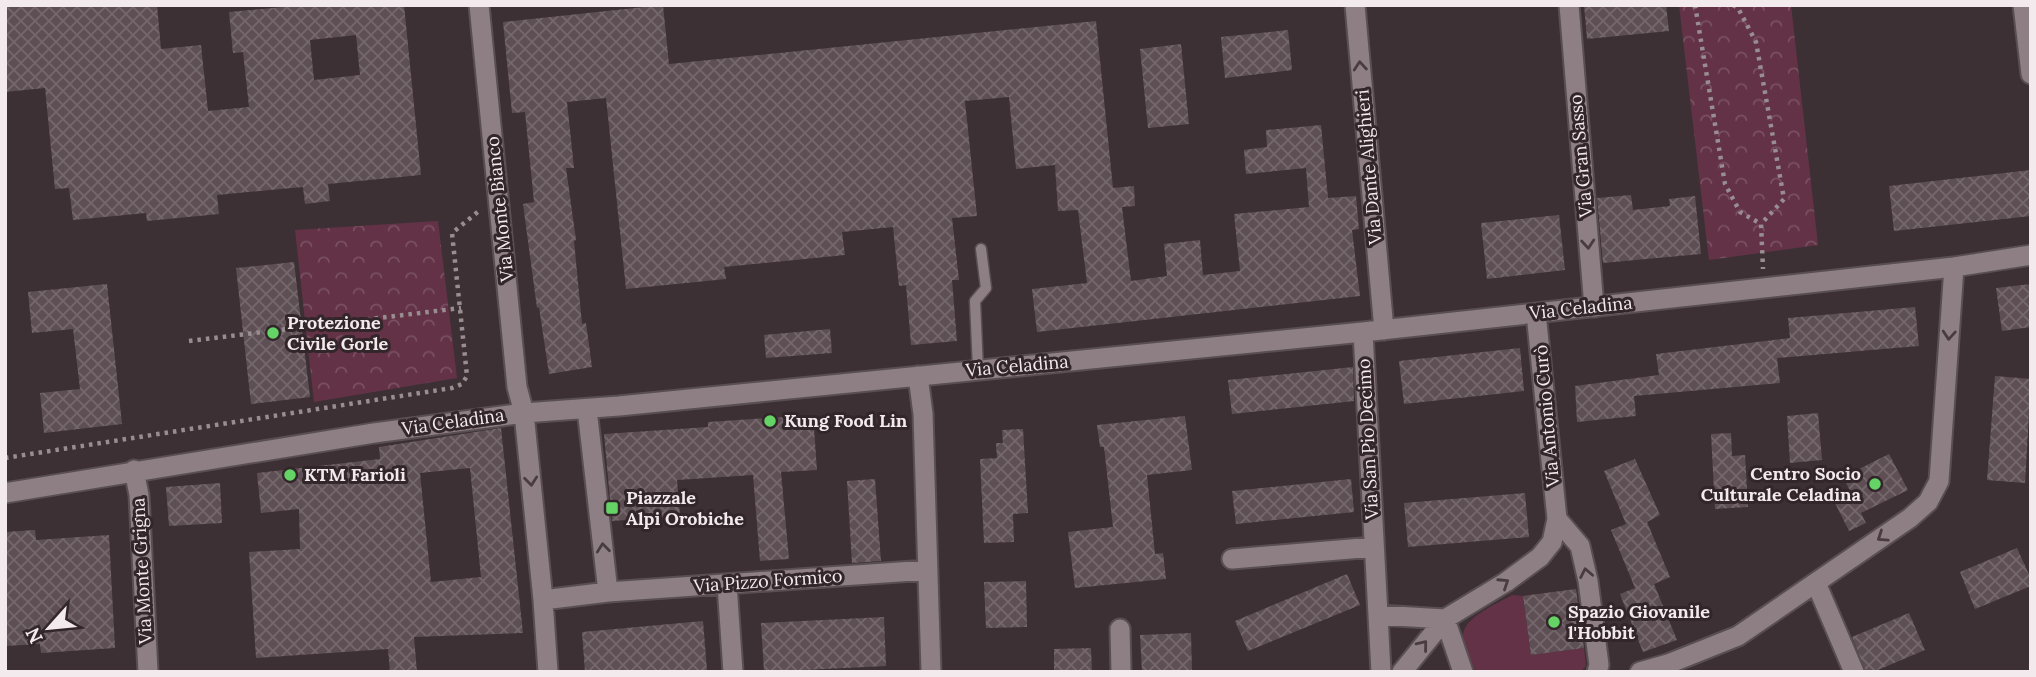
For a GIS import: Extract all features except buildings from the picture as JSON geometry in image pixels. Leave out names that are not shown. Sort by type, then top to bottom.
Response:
[{"type":"street","name":"Via Monte Bianco","points":[[479,5],[517,387],[524,413],[548,672]]},
{"type":"street","name":"Via Dante Alighieri","points":[[1355,5],[1384,330]]},
{"type":"street","name":"Via Gran Sasso","points":[[1569,5],[1594,307]]},
{"type":"street","points":[[2023,5],[2031,74]]},
{"type":"street","name":"Via Celadina","points":[[5,493],[374,433],[524,413],[1384,330],[1954,267],[2031,255]]},
{"type":"street","points":[[1640,672],[1670,668],[1738,636],[1910,518],[1928,502],[1939,481],[1954,267]]},
{"type":"street","name":"Via Antonio Curò","points":[[1445,619],[1506,582],[1540,557],[1552,542],[1556,519],[1536,313]]},
{"type":"street","name":"Via San Pio Decimo","points":[[1363,332],[1381,672]]},
{"type":"street","points":[[918,376],[923,414],[931,672]]},
{"type":"street","points":[[587,409],[608,592]]},
{"type":"street","name":"Via Monte Grigna","points":[[134,470],[139,495],[148,672]]},
{"type":"street","points":[[1556,519],[1580,546],[1588,581],[1600,669]]},
{"type":"street","points":[[1232,559],[1374,547]]},
{"type":"street","name":"Via Pizzo Formico","points":[[543,600],[608,592],[928,570]]},
{"type":"street","points":[[1816,583],[1854,672]]},
{"type":"street","points":[[727,584],[733,672]]},
{"type":"street","points":[[1378,615],[1445,619]]},
{"type":"street","points":[[1402,672],[1445,619]]},
{"type":"street","points":[[1445,619],[1462,672]]},
{"type":"street","points":[[1119,629],[1121,672]]},
{"type":"lane","points":[[978,369],[975,301],[986,288],[981,249]]},
{"type":"path","points":[[1695,5],[1725,184],[1740,212],[1761,224]]},
{"type":"path","points":[[1732,5],[1738,8],[1756,42],[1784,199],[1761,224],[1764,288]]},
{"type":"path","points":[[5,458],[452,388],[462,384],[467,376],[452,233],[499,195]]},
{"type":"path","points":[[190,341],[461,308]]},
{"type":"green space","points":[[1679,5],[1791,5],[1818,245],[1709,260]]},
{"type":"green space","points":[[438,221],[457,378],[314,402],[295,230]]},
{"type":"green space","points":[[1512,595],[1523,596],[1531,655],[1584,648],[1586,666],[1580,672],[1476,672],[1464,643],[1464,631],[1481,612]]},
{"type":"place","name":"Protezione Civile Gorle","points":[[273,333]]},
{"type":"place","name":"Kung Food Lin","points":[[770,421]]},
{"type":"place","name":"KTM Farioli","points":[[290,475]]},
{"type":"place","name":"Centro Socio Culturale Celadina","points":[[1875,484]]},
{"type":"place","name":"Piazzale Alpi Orobiche","points":[[612,508]]},
{"type":"place","name":"Spazio Giovanile l'Hobbit","points":[[1554,622]]}]
